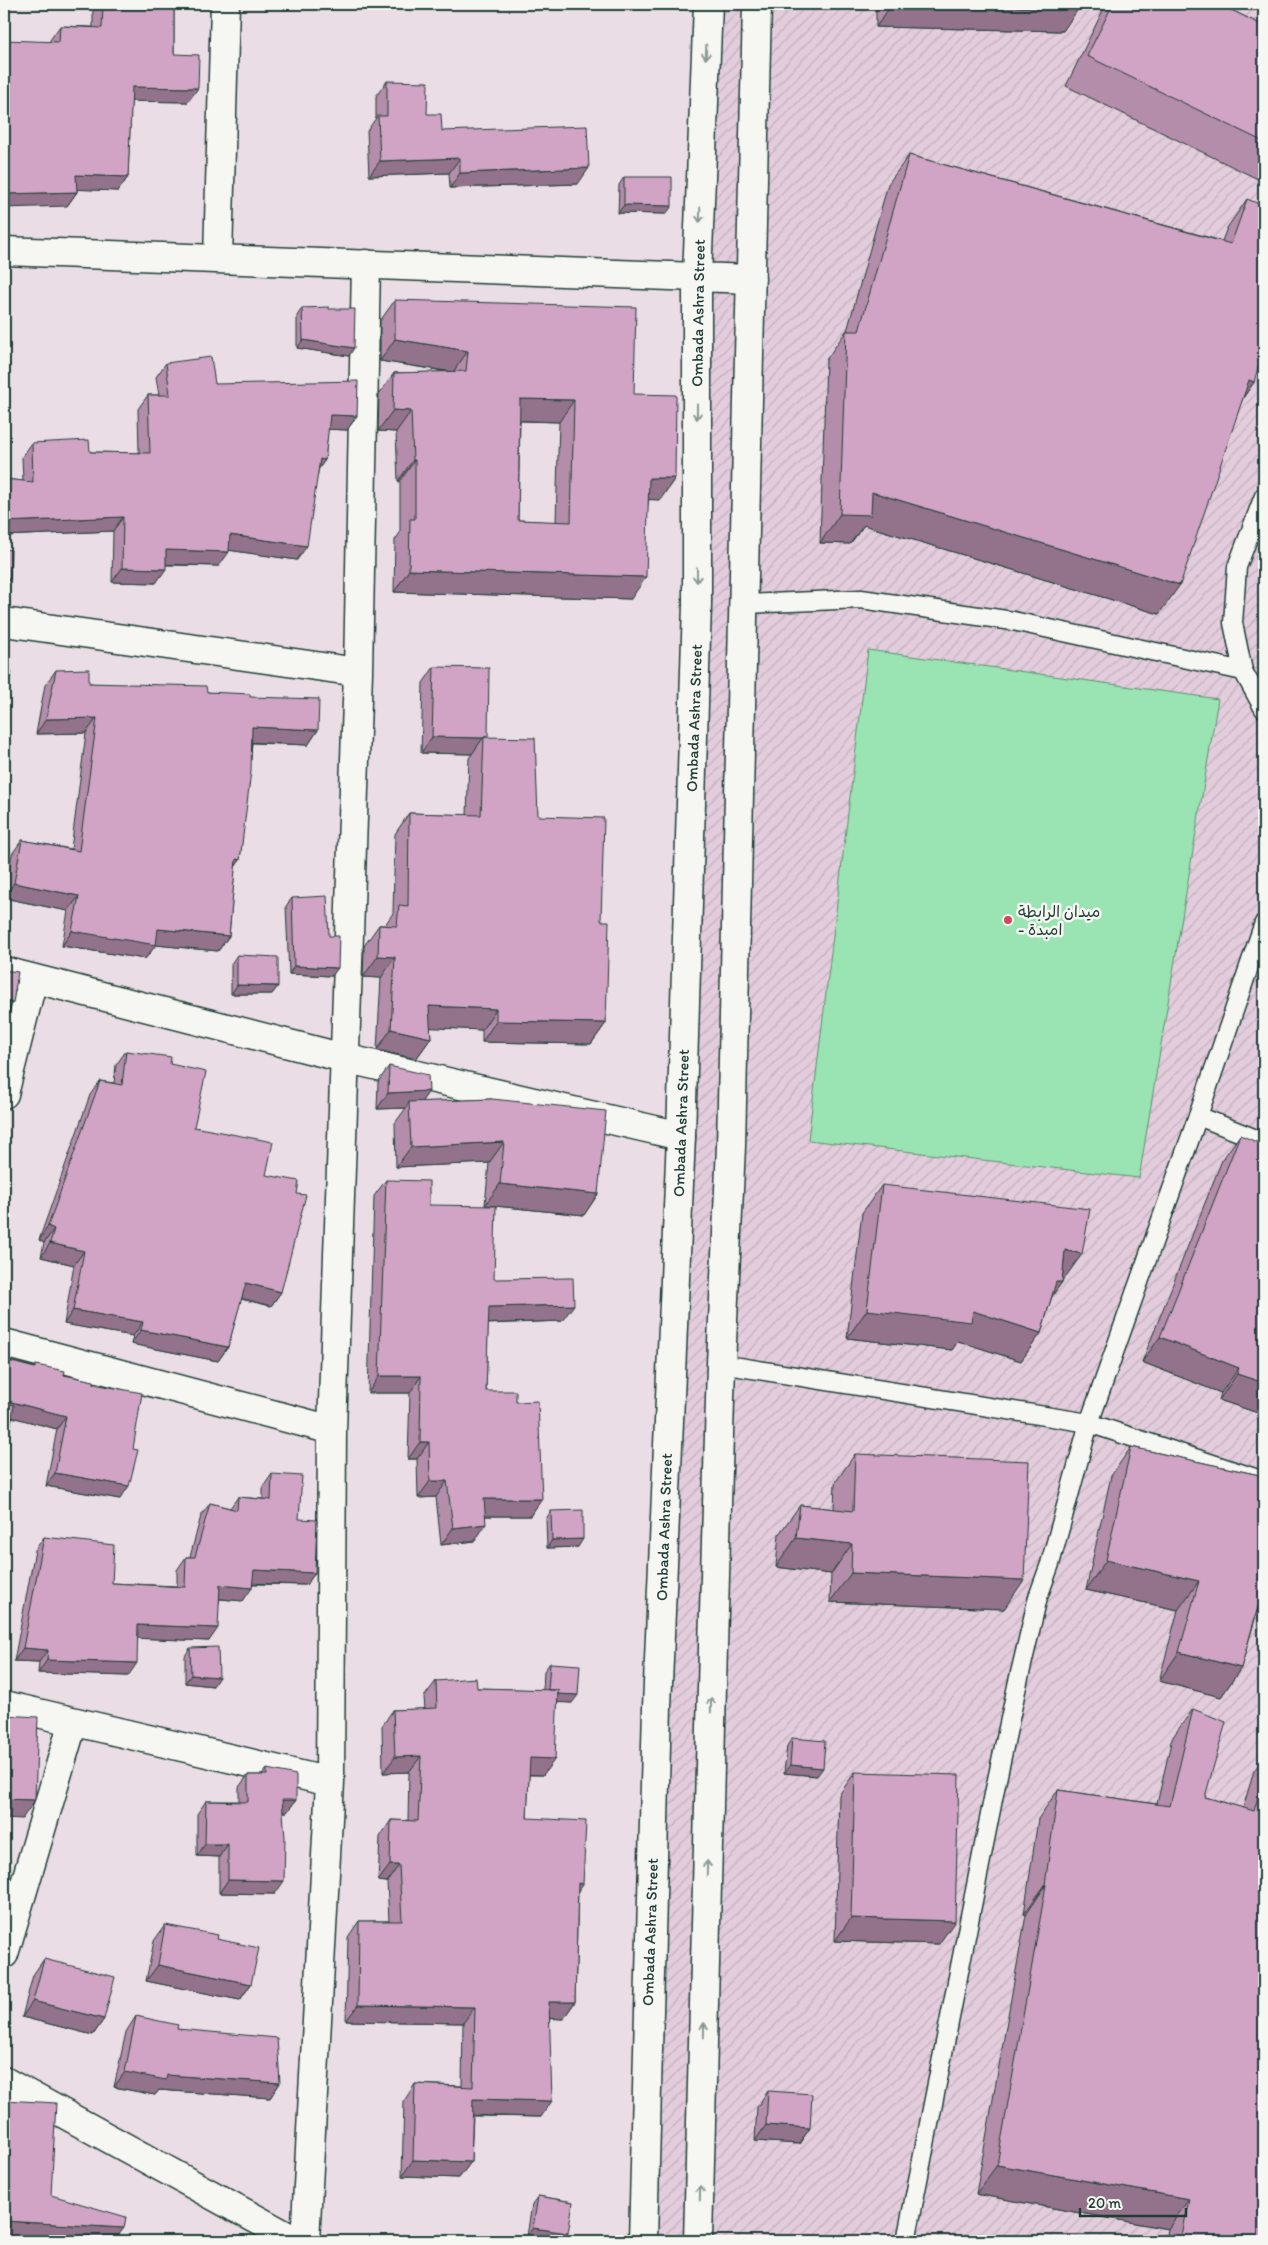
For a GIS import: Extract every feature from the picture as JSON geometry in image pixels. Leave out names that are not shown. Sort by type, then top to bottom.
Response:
[{"type":"street","points":[[218,258],[225,4]]},
{"type":"street","name":"Ombada Ashra Street","points":[[643,2241],[657,1708],[681,1136],[698,604],[698,277],[708,4]]},
{"type":"street","points":[[698,2241],[721,1364],[731,1146],[757,4]]},
{"type":"street","points":[[4,251],[751,279]]},
{"type":"street","points":[[305,2241],[330,1782],[332,1430],[358,672],[366,264]]},
{"type":"street","points":[[4,622],[358,672]]},
{"type":"street","points":[[4,971],[344,1058],[681,1136]]},
{"type":"street","points":[[4,1094],[33,979]]},
{"type":"street","points":[[4,1343],[332,1430]]},
{"type":"street","points":[[4,1705],[330,1782]]},
{"type":"street","points":[[4,1954],[73,1722]]},
{"type":"street","points":[[4,2081],[296,2241]]},
{"type":"lane","points":[[1264,496],[1237,567],[1233,623],[1244,670],[1264,709]]},
{"type":"lane","points":[[744,604],[870,600],[1013,621],[1244,670]]},
{"type":"lane","points":[[906,2241],[1017,1686],[1038,1597],[1050,1564],[1089,1423],[1264,923]]},
{"type":"lane","points":[[1198,1116],[1264,1142]]},
{"type":"lane","points":[[721,1364],[1089,1423],[1264,1481]]},
{"type":"shaded area","points":[[717,4],[1264,4],[1264,2241],[655,2241]]},
{"type":"green space","name":"ميدان الرابطة - امبدة","points":[[868,650],[1218,699],[1139,1178],[808,1140]]},
{"type":"building","points":[[103,4],[174,4],[174,54],[199,55],[198,88],[132,87],[128,177],[76,175],[77,192],[4,194],[4,40],[59,42],[60,26],[102,28]]},
{"type":"building","points":[[904,4],[1079,4],[1079,8]]},
{"type":"building","points":[[1113,4],[1219,4],[1264,26],[1264,142],[1087,56]]},
{"type":"building","points":[[387,81],[428,82],[427,114],[441,114],[442,131],[587,126],[589,168],[460,173],[460,158],[380,161],[378,116],[387,116]]},
{"type":"building","points":[[909,155],[1231,244],[1247,199],[1264,206],[1264,346],[1254,382],[1249,380],[1180,585],[872,492],[871,515],[840,514],[846,331],[859,331]]},
{"type":"building","points":[[624,177],[672,177],[672,206],[624,205]]},
{"type":"building","points":[[395,300],[636,307],[634,394],[676,395],[675,478],[649,478],[646,577],[409,570],[410,519],[415,519],[415,460],[413,460],[411,411],[393,410],[394,373],[466,371],[468,351],[395,339]],"holes":[[[520,399],[574,400],[571,522],[518,520]]]},
{"type":"building","points":[[329,307],[329,309],[355,309],[354,348],[303,340],[302,308]]},
{"type":"building","points":[[211,357],[215,384],[358,381],[357,416],[330,415],[325,460],[320,459],[307,546],[230,535],[229,552],[166,550],[166,569],[122,568],[123,517],[4,522],[4,479],[33,482],[32,443],[89,440],[90,452],[150,453],[148,395],[170,395],[166,363]]},
{"type":"building","points":[[4,549],[11,550],[10,579],[4,578]]},
{"type":"building","points":[[434,667],[489,668],[488,737],[432,737]]},
{"type":"building","points":[[89,669],[89,683],[206,686],[207,692],[250,694],[250,697],[319,699],[318,730],[252,727],[251,771],[240,860],[236,859],[229,936],[158,929],[156,945],[72,931],[79,896],[14,883],[22,840],[79,851],[97,718],[46,719],[56,670]]},
{"type":"building","points":[[4,671],[12,671],[4,701]]},
{"type":"building","points":[[484,737],[535,738],[538,816],[604,818],[601,921],[609,921],[606,1023],[496,1021],[496,1009],[429,1006],[431,1038],[391,1029],[395,957],[378,956],[379,925],[397,926],[399,905],[408,906],[409,813],[481,815]]},
{"type":"building","points":[[327,896],[329,936],[339,936],[338,968],[294,966],[292,898]]},
{"type":"building","points":[[237,955],[278,957],[278,986],[237,985]]},
{"type":"building","points":[[4,970],[18,972],[13,1003],[4,1002]]},
{"type":"building","points":[[126,1051],[171,1057],[170,1064],[206,1072],[194,1127],[273,1142],[266,1175],[299,1181],[297,1194],[306,1195],[281,1292],[246,1283],[228,1347],[141,1330],[143,1322],[73,1310],[84,1251],[50,1243],[54,1229],[48,1226],[100,1081],[122,1085]]},
{"type":"building","points":[[389,1066],[428,1075],[429,1091],[388,1093]]},
{"type":"building","points":[[492,1099],[606,1111],[598,1194],[500,1184],[504,1142],[411,1147],[409,1102]]},
{"type":"building","points":[[1240,1135],[1264,1145],[1264,1383],[1237,1374],[1239,1368],[1160,1337]]},
{"type":"building","points":[[386,1180],[429,1181],[429,1205],[496,1206],[494,1279],[573,1278],[574,1305],[489,1307],[486,1391],[516,1391],[516,1402],[538,1401],[542,1499],[484,1499],[486,1524],[453,1528],[447,1481],[430,1481],[429,1442],[420,1442],[421,1376],[379,1376]]},
{"type":"building","points":[[882,1185],[1090,1209],[1082,1254],[1065,1250],[1062,1282],[1056,1282],[1041,1333],[973,1311],[971,1322],[867,1310]]},
{"type":"building","points":[[4,1360],[35,1368],[36,1365],[65,1371],[64,1375],[94,1381],[94,1384],[142,1393],[133,1449],[138,1450],[129,1486],[55,1473],[66,1416],[4,1400]]},
{"type":"building","points":[[4,1402],[14,1405],[9,1436],[4,1435]]},
{"type":"building","points":[[1131,1447],[1264,1476],[1264,1585],[1241,1668],[1179,1652],[1199,1581],[1106,1560]]},
{"type":"building","points":[[855,1454],[1029,1461],[1024,1580],[851,1573],[852,1544],[796,1538],[800,1505],[853,1511]]},
{"type":"building","points":[[272,1474],[302,1476],[299,1519],[317,1520],[315,1573],[254,1570],[252,1588],[220,1585],[218,1628],[138,1625],[137,1663],[47,1660],[48,1650],[23,1648],[44,1537],[114,1545],[112,1583],[185,1587],[186,1557],[195,1557],[210,1503],[237,1510],[238,1497],[271,1500]]},
{"type":"building","points":[[583,1510],[583,1539],[552,1540],[551,1511]]},
{"type":"building","points":[[218,1647],[219,1677],[191,1675],[190,1648]]},
{"type":"building","points":[[550,1663],[580,1665],[578,1695],[558,1694],[558,1690],[548,1690]]},
{"type":"building","points":[[476,1678],[477,1688],[558,1690],[555,1759],[530,1758],[527,1818],[586,1821],[583,1884],[578,1883],[575,2002],[549,2002],[552,2101],[473,2099],[471,2162],[413,2160],[415,2084],[473,2087],[475,2007],[358,2005],[359,1921],[402,1921],[399,1865],[390,1865],[391,1820],[418,1821],[421,1756],[395,1757],[393,1710],[437,1708],[436,1681]]},
{"type":"building","points":[[1193,1709],[1226,1722],[1205,1797],[1254,1811],[1264,1776],[1264,2241],[1181,2241],[1189,2199],[997,2165],[1046,1885],[1058,1790],[1170,1806]]},
{"type":"building","points":[[4,1715],[38,1717],[35,1800],[4,1799]]},
{"type":"building","points":[[792,1738],[825,1741],[823,1768],[790,1765]]},
{"type":"building","points":[[267,1769],[296,1775],[296,1800],[282,1800],[285,1838],[284,1881],[228,1880],[228,1844],[205,1844],[206,1801],[248,1802],[248,1775],[267,1775]]},
{"type":"building","points":[[855,1772],[959,1775],[955,1921],[851,1918]]},
{"type":"building","points":[[165,1925],[218,1935],[217,1939],[259,1948],[251,1984],[158,1965]]},
{"type":"building","points":[[44,1959],[115,1977],[104,2019],[33,2001]]},
{"type":"building","points":[[136,2016],[178,2025],[177,2029],[277,2038],[280,2083],[167,2075],[166,2080],[125,2072]]},
{"type":"building","points":[[768,2091],[812,2094],[810,2128],[766,2125]]},
{"type":"building","points":[[4,2100],[56,2103],[51,2195],[126,2217],[124,2228],[4,2221]]},
{"type":"building","points":[[538,2196],[573,2202],[568,2233],[533,2228]]},
{"type":"building","points":[[978,2233],[1026,2241],[977,2241]]},
{"type":"place","name":"ميدان الرابطة - امبدة","points":[[1008,920]]}]
